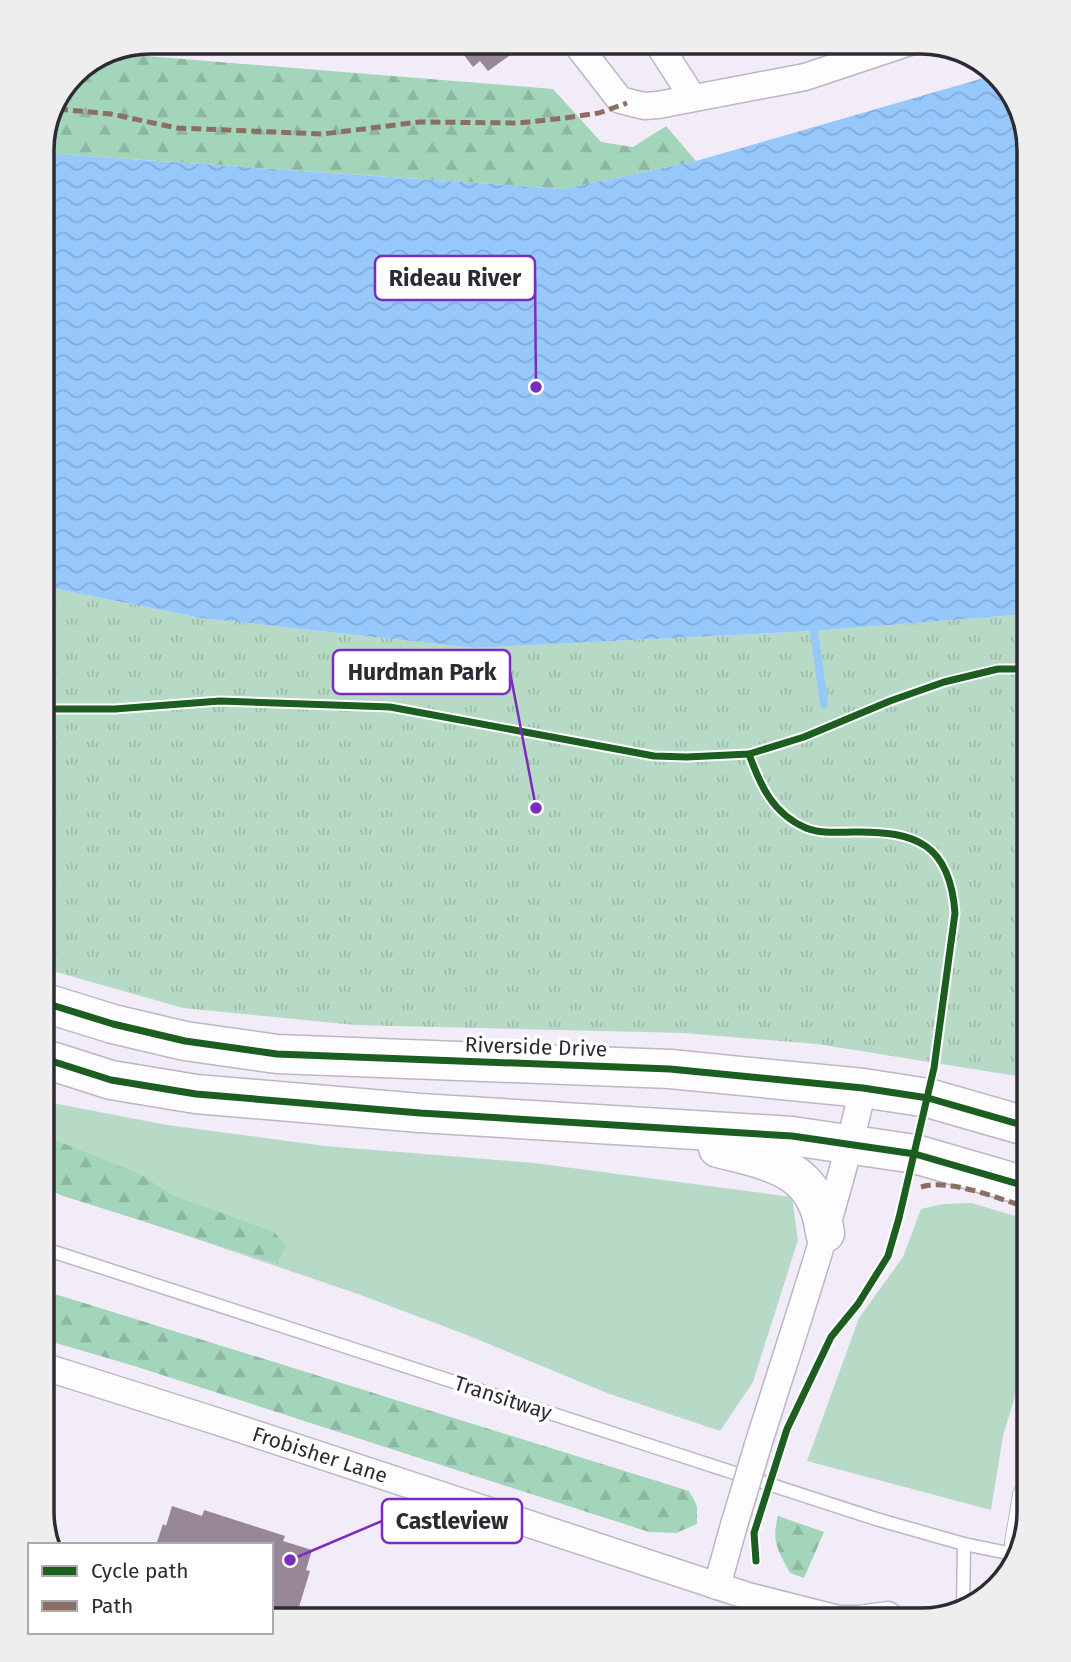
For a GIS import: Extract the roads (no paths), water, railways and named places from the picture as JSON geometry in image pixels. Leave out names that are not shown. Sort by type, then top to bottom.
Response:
[{"type":"main road","name":"Riverside Drive","points":[[54,1006],[113,1024],[186,1041],[277,1055],[670,1069],[863,1088],[928,1098],[1017,1124]]},
{"type":"main road","points":[[54,1063],[111,1080],[195,1094],[420,1113],[792,1136],[851,1143],[915,1154],[1017,1184]]},
{"type":"main road","points":[[631,1125],[759,1159],[787,1171],[807,1184],[816,1197],[825,1233]]},
{"type":"street","points":[[584,54],[620,100],[644,106],[805,77],[874,54]]},
{"type":"street","points":[[665,54],[693,98]]},
{"type":"street","points":[[717,1586],[825,1233],[851,1143],[863,1088]]},
{"type":"street","name":"Frobisher Lane","points":[[54,1370],[717,1586],[798,1608]]},
{"type":"lane","name":"Transitway","points":[[54,1252],[865,1516],[964,1544],[1007,1553]]},
{"type":"lane","points":[[963,1598],[964,1544]]},
{"type":"water","points":[[984,78],[1001,97],[1013,126],[1017,150],[1017,615],[814,631],[474,648],[201,618],[54,588],[54,154],[563,189],[696,161]]},
{"type":"waterway","points":[[814,631],[824,704]]},
{"type":"place","name":"Rideau River","points":[[536,387]]},
{"type":"place","name":"Hurdman Park","points":[[536,808]]},
{"type":"place","name":"Castleview","points":[[290,1560]]}]
